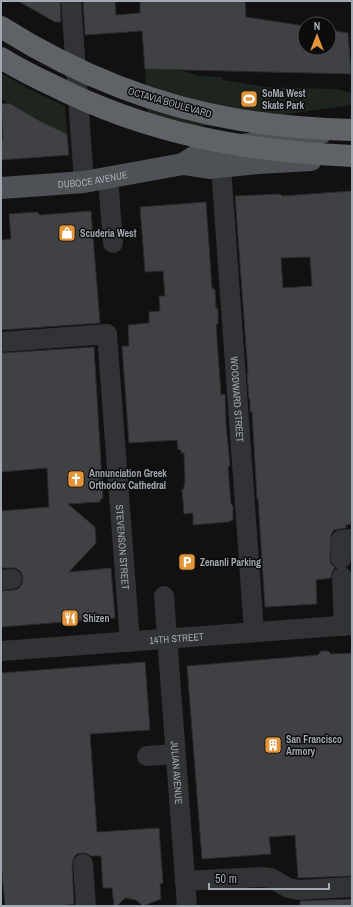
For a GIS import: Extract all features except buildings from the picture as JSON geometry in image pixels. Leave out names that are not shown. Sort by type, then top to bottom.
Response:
[{"type":"highway","name":"OCTAVIA BOULEVARD","points":[[1,27],[49,55],[110,84],[177,106],[241,120],[311,128],[352,130]]},
{"type":"highway","points":[[1,58],[37,78],[101,108],[170,131],[204,139],[280,151],[352,156]]},
{"type":"main road","name":"DUBOCE AVENUE","points":[[183,164],[203,151],[320,133],[352,130]]},
{"type":"main road","name":"DUBOCE AVENUE","points":[[1,188],[84,182],[183,164],[209,168],[298,160],[352,159]]},
{"type":"street","points":[[70,1],[84,182]]},
{"type":"street","name":"WOODWARD STREET","points":[[221,167],[254,632]]},
{"type":"street","points":[[108,178],[113,243]]},
{"type":"street","name":"STEVENSON STREET","points":[[1,342],[107,334],[130,642]]},
{"type":"street","points":[[348,625],[342,568],[341,540],[352,539]]},
{"type":"street","name":"JULIAN AVENUE","points":[[164,596],[187,906]]},
{"type":"street","name":"14TH STREET","points":[[1,651],[348,625]]},
{"type":"street","points":[[147,756],[175,754]]},
{"type":"street","points":[[83,864],[86,906]]},
{"type":"street","points":[[185,882],[271,878],[288,888],[299,890],[352,887]]},
{"type":"shaded area","name":"SoMa West Skate Park","points":[[145,69],[180,70],[200,76],[222,77],[223,80],[266,87],[337,89],[352,93],[352,105],[149,135]]},
{"type":"shaded area","points":[[1,73],[29,89],[65,106],[67,134],[1,99]]},
{"type":"place","name":"SoMa West Skate Park","points":[[249,99]]},
{"type":"place","name":"Scuderia West","points":[[67,233]]},
{"type":"place","name":"Annunciation Greek Orthodox Cathedral","points":[[76,479]]},
{"type":"place","name":"Zenanli Parking","points":[[187,562]]},
{"type":"place","name":"Shizen","points":[[70,618]]},
{"type":"place","name":"San Francisco Armory","points":[[273,745]]}]
